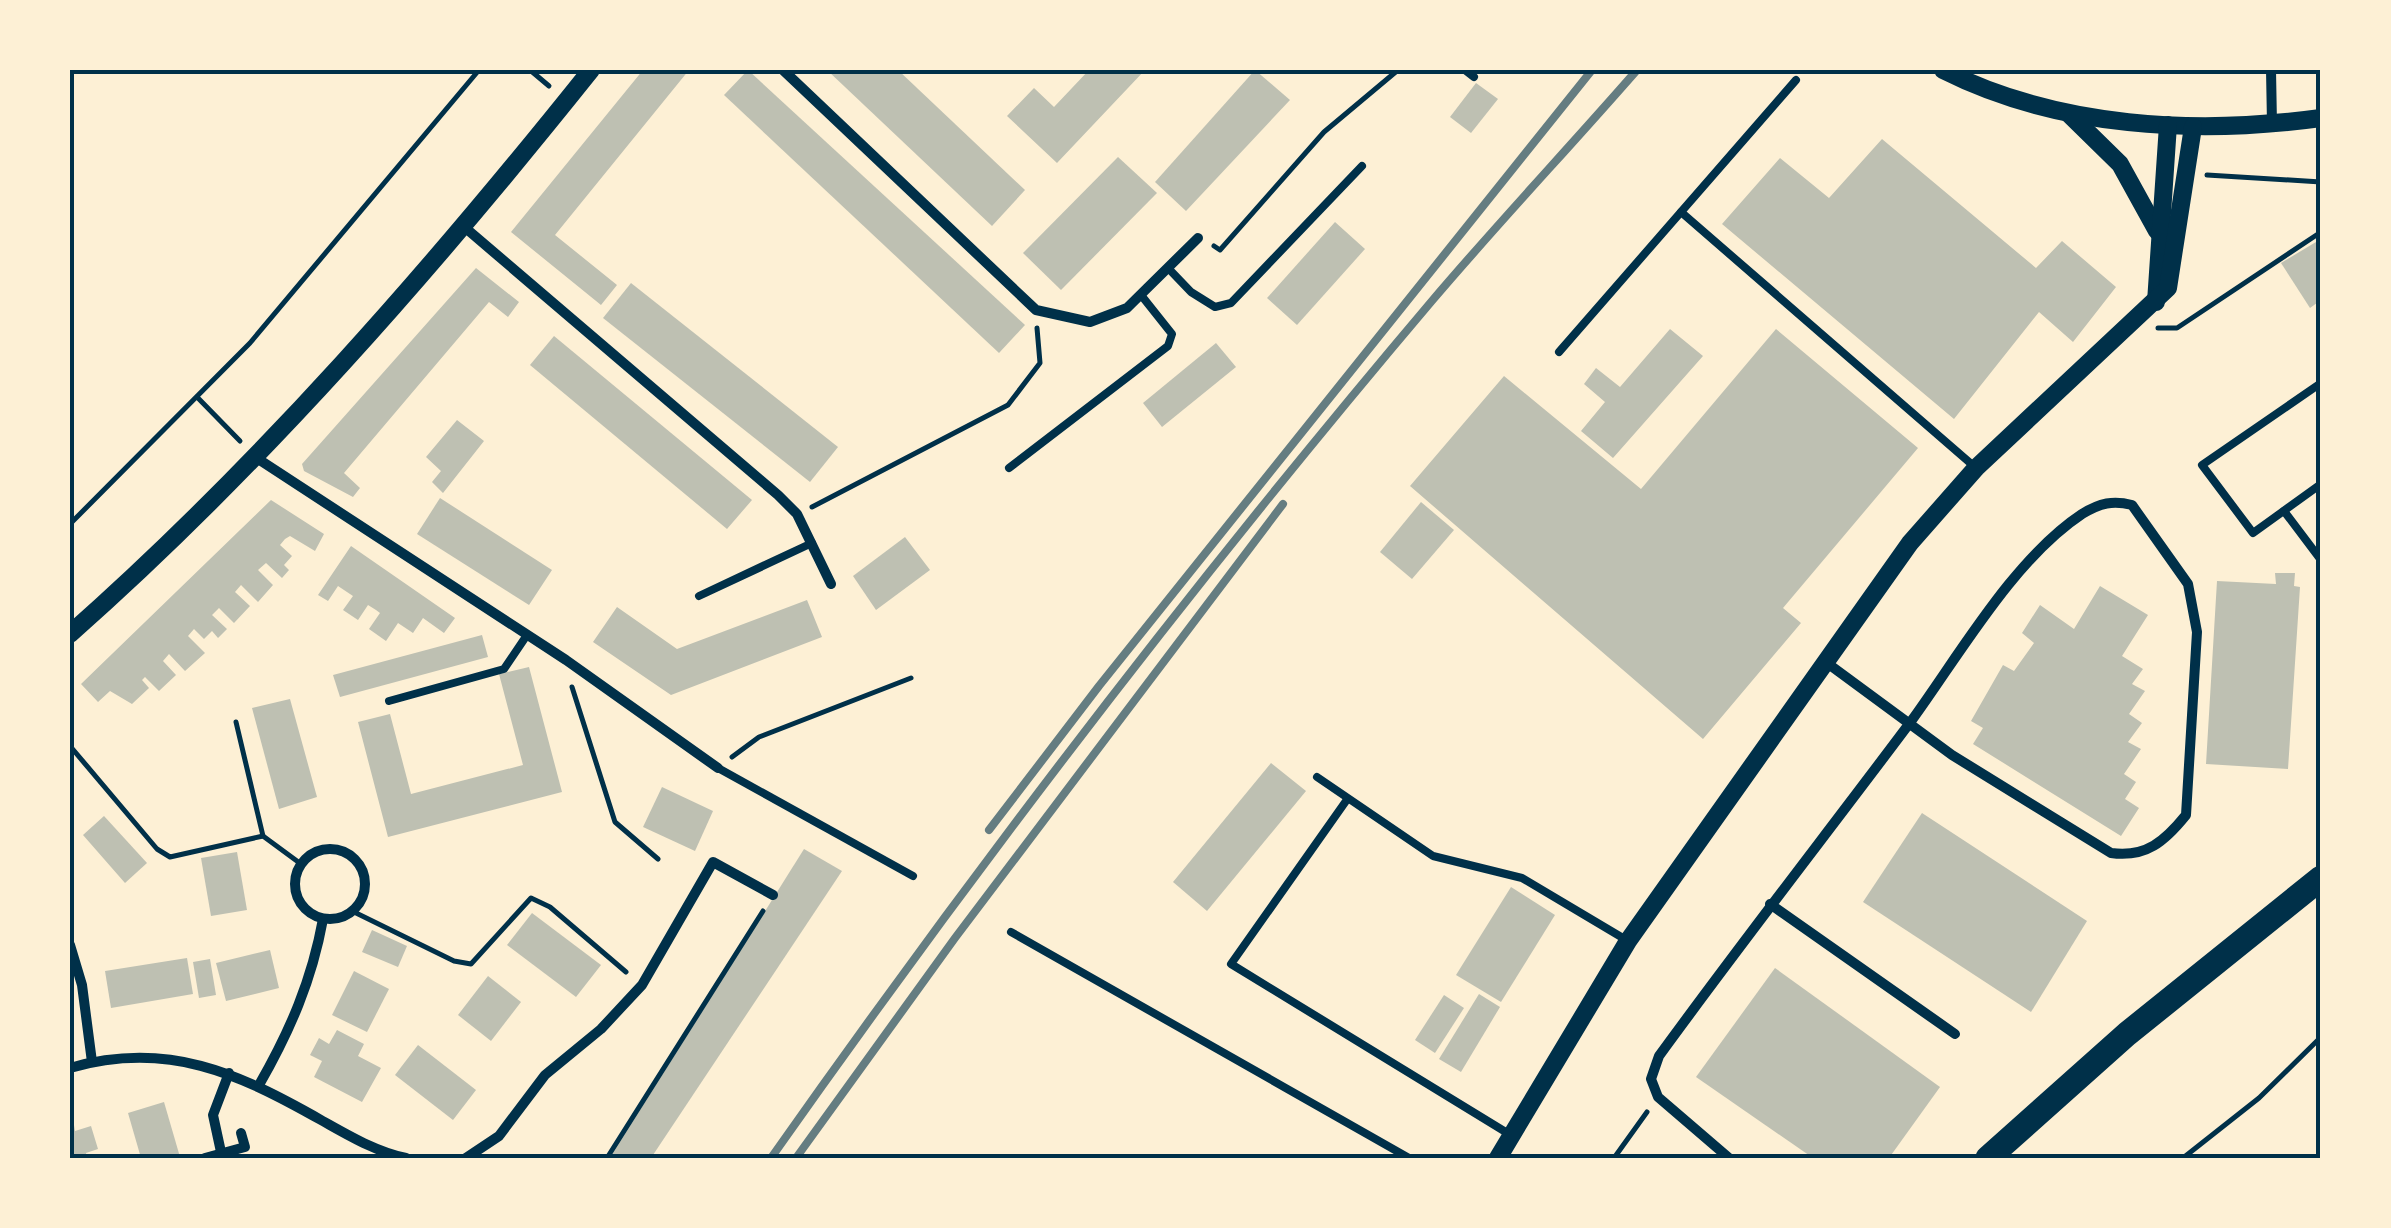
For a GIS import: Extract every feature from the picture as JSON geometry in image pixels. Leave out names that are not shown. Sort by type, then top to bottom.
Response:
[{"type":"highway","points":[[1988,1158],[2126,1034],[2321,878]]},
{"type":"street","points":[[70,634],[144,569],[255,457],[462,225],[591,70]]},
{"type":"street","points":[[783,70],[1036,310],[1090,322],[1128,308],[1198,238]]},
{"type":"street","points":[[1943,70],[1968,83],[2067,112],[2168,125],[2272,125],[2321,118]]},
{"type":"street","points":[[2271,70],[2272,125]]},
{"type":"street","points":[[2067,112],[2120,164],[2158,232]]},
{"type":"street","points":[[2156,302],[2168,125]]},
{"type":"street","points":[[1498,1158],[1628,941],[1822,660],[1910,543],[1976,468],[2130,329],[2168,288],[2174,272],[2193,127]]},
{"type":"street","points":[[462,225],[797,514],[831,584]]},
{"type":"street","points":[[255,457],[566,660],[718,768]]},
{"type":"street","points":[[1729,1158],[1658,1097],[1651,1078],[1660,1056],[1770,904],[1911,721],[2035,556],[2082,514],[2112,500],[2132,505],[2188,584],[2197,632],[2186,815],[2169,836],[2149,850],[2131,856],[2111,853],[1952,755],[1911,721],[1822,660]]},
{"type":"street","points":[[324,849],[351,855],[366,884],[352,911],[340,918],[323,919],[300,901],[295,889],[301,864],[324,849]]},
{"type":"street","points":[[466,1158],[498,1136],[545,1075],[601,1029],[642,986],[713,862],[773,896]]},
{"type":"street","points":[[1770,904],[1955,1034]]},
{"type":"street","points":[[259,1084],[287,1036],[309,980],[323,919]]},
{"type":"street","points":[[70,945],[82,985],[92,1062]]},
{"type":"street","points":[[70,1068],[92,1062],[170,1059],[229,1073],[259,1084],[373,1147],[406,1158]]},
{"type":"street","points":[[220,1152],[213,1115],[229,1073]]},
{"type":"street","points":[[205,1158],[246,1147],[241,1133]]},
{"type":"lane","points":[[1465,70],[1474,77]]},
{"type":"lane","points":[[1558,352],[1796,80]]},
{"type":"lane","points":[[1168,268],[1191,292],[1215,306],[1231,304],[1362,166]]},
{"type":"lane","points":[[1681,212],[1976,468]]},
{"type":"lane","points":[[1009,468],[1168,346],[1172,334],[1141,295]]},
{"type":"lane","points":[[2321,383],[2202,465],[2253,533],[2321,484]]},
{"type":"lane","points":[[2284,511],[2321,560]]},
{"type":"lane","points":[[700,596],[812,543]]},
{"type":"lane","points":[[388,701],[504,669],[528,635]]},
{"type":"lane","points":[[718,768],[913,876]]},
{"type":"lane","points":[[1317,777],[1346,801],[1433,856],[1522,878],[1628,941]]},
{"type":"lane","points":[[1346,801],[1231,964],[1510,1135]]},
{"type":"lane","points":[[1012,932],[1410,1158]]},
{"type":"path","points":[[70,524],[250,342],[479,70]]},
{"type":"path","points":[[1198,238],[1220,250],[1324,132],[1398,70]]},
{"type":"path","points":[[2204,175],[2321,182]]},
{"type":"path","points":[[2130,329],[2177,328],[2321,232]]},
{"type":"path","points":[[797,514],[1008,405],[1040,363],[1036,310]]},
{"type":"path","points":[[197,397],[255,457]]},
{"type":"path","points":[[566,660],[615,822],[658,859]]},
{"type":"path","points":[[718,768],[758,737],[911,678]]},
{"type":"path","points":[[236,722],[264,836],[301,864]]},
{"type":"path","points":[[70,746],[157,849],[170,857],[264,836]]},
{"type":"path","points":[[607,1158],[773,896]]},
{"type":"path","points":[[352,911],[454,961],[471,964],[531,898],[541,900],[642,986]]},
{"type":"path","points":[[2183,1158],[2259,1098],[2321,1037]]},
{"type":"path","points":[[1614,1158],[1658,1097]]},
{"type":"building","points":[[643,70],[689,70],[555,235],[617,285],[601,305],[511,232]]},
{"type":"building","points":[[748,70],[1025,325],[999,353],[724,95]]},
{"type":"building","points":[[827,70],[898,70],[1025,190],[992,226]]},
{"type":"building","points":[[1089,70],[1145,70],[1057,163],[1007,116],[1034,88],[1054,107]]},
{"type":"building","points":[[1255,70],[1290,100],[1186,211],[1155,182]]},
{"type":"building","points":[[1476,83],[1498,99],[1471,133],[1450,117]]},
{"type":"building","points":[[1882,139],[2036,268],[2062,241],[2116,287],[2073,342],[2039,312],[1954,419],[1722,224],[1780,158],[1829,198]]},
{"type":"building","points":[[1118,157],[1157,193],[1061,290],[1023,253]]},
{"type":"building","points":[[1335,222],[1365,249],[1297,325],[1267,298]]},
{"type":"building","points":[[2321,239],[2321,300],[2310,308],[2281,263]]},
{"type":"building","points":[[476,268],[519,302],[508,317],[489,302],[344,473],[360,488],[353,497],[304,471],[302,464]]},
{"type":"building","points":[[631,283],[838,447],[810,482],[603,318]]},
{"type":"building","points":[[1670,329],[1703,356],[1613,458],[1581,431],[1605,402],[1584,384],[1596,368],[1620,387]]},
{"type":"building","points":[[1776,329],[1918,448],[1783,608],[1801,623],[1703,739],[1410,486],[1504,376],[1641,489]]},
{"type":"building","points":[[554,336],[752,500],[727,529],[530,365]]},
{"type":"building","points":[[1216,343],[1236,367],[1162,427],[1143,403]]},
{"type":"building","points":[[457,420],[484,441],[443,493],[432,482],[441,471],[426,457]]},
{"type":"building","points":[[440,498],[552,570],[529,605],[417,534]]},
{"type":"building","points":[[271,500],[324,534],[315,551],[290,536],[285,539],[280,545],[292,556],[284,565],[289,570],[282,578],[266,563],[258,570],[273,585],[258,602],[241,585],[235,592],[250,606],[234,623],[219,608],[212,615],[227,629],[218,638],[212,631],[204,639],[194,629],[188,636],[205,653],[185,671],[169,654],[163,661],[176,675],[159,691],[145,677],[142,680],[149,688],[132,704],[110,691],[98,702],[81,684]]},
{"type":"building","points":[[1421,502],[1454,530],[1412,579],[1380,552]]},
{"type":"building","points":[[905,537],[930,570],[876,610],[853,576]]},
{"type":"building","points":[[351,546],[455,618],[444,633],[423,618],[413,633],[398,623],[386,641],[369,629],[380,613],[376,610],[368,605],[358,620],[343,610],[353,596],[338,586],[328,601],[318,595]]},
{"type":"building","points":[[2275,573],[2295,573],[2294,586],[2300,587],[2288,769],[2206,764],[2217,581],[2276,584]]},
{"type":"building","points":[[2100,586],[2148,615],[2122,656],[2143,669],[2132,684],[2145,691],[2129,714],[2142,723],[2128,742],[2141,749],[2124,774],[2136,782],[2125,799],[2139,808],[2121,836],[1973,744],[1983,728],[1971,721],[2003,665],[2014,671],[2034,643],[2022,633],[2040,605],[2074,629]]},
{"type":"building","points":[[807,600],[822,637],[671,695],[593,642],[617,607],[677,649]]},
{"type":"building","points":[[482,635],[488,657],[340,697],[333,675]]},
{"type":"building","points":[[529,667],[562,792],[388,837],[358,722],[390,714],[411,794],[523,765],[499,674]]},
{"type":"building","points":[[290,699],[317,797],[279,809],[252,708]]},
{"type":"building","points":[[1271,763],[1306,791],[1207,911],[1173,882]]},
{"type":"building","points":[[662,787],[713,811],[695,851],[643,827]]},
{"type":"building","points":[[1922,813],[2087,921],[2031,1012],[1863,902]]},
{"type":"building","points":[[104,816],[147,863],[125,883],[83,835]]},
{"type":"building","points":[[804,849],[842,871],[651,1158],[610,1158]]},
{"type":"building","points":[[237,852],[247,910],[211,916],[201,858]]},
{"type":"building","points":[[1511,887],[1555,915],[1501,1002],[1456,975]]},
{"type":"building","points":[[532,913],[601,965],[576,997],[507,945]]},
{"type":"building","points":[[372,930],[407,946],[398,967],[362,952]]},
{"type":"building","points":[[270,950],[279,988],[226,1001],[216,963]]},
{"type":"building","points":[[187,958],[193,994],[111,1008],[105,971]]},
{"type":"building","points":[[210,959],[216,995],[199,998],[193,962]]},
{"type":"building","points":[[1775,968],[1940,1087],[1889,1158],[1813,1158],[1696,1077]]},
{"type":"building","points":[[354,971],[389,989],[367,1032],[332,1015]]},
{"type":"building","points":[[488,976],[521,1002],[491,1041],[458,1015]]},
{"type":"building","points":[[1479,994],[1500,1007],[1461,1072],[1439,1059]]},
{"type":"building","points":[[1444,995],[1464,1008],[1435,1053],[1415,1040]]},
{"type":"building","points":[[337,1030],[364,1044],[358,1056],[381,1068],[362,1102],[314,1077],[322,1061],[310,1055],[319,1038],[329,1044]]},
{"type":"building","points":[[418,1045],[476,1090],[453,1120],[395,1075]]},
{"type":"building","points":[[164,1102],[180,1157],[141,1158],[128,1113]]},
{"type":"building","points":[[74,1125],[75,1131],[91,1126],[98,1149],[86,1153],[87,1158],[70,1158]]},
{"type":"railway","points":[[989,830],[1099,686],[1592,70]]},
{"type":"railway","points":[[771,1158],[1010,830],[1259,510],[1431,302],[1637,70]]},
{"type":"railway","points":[[796,1158],[955,938],[1283,504]]}]
